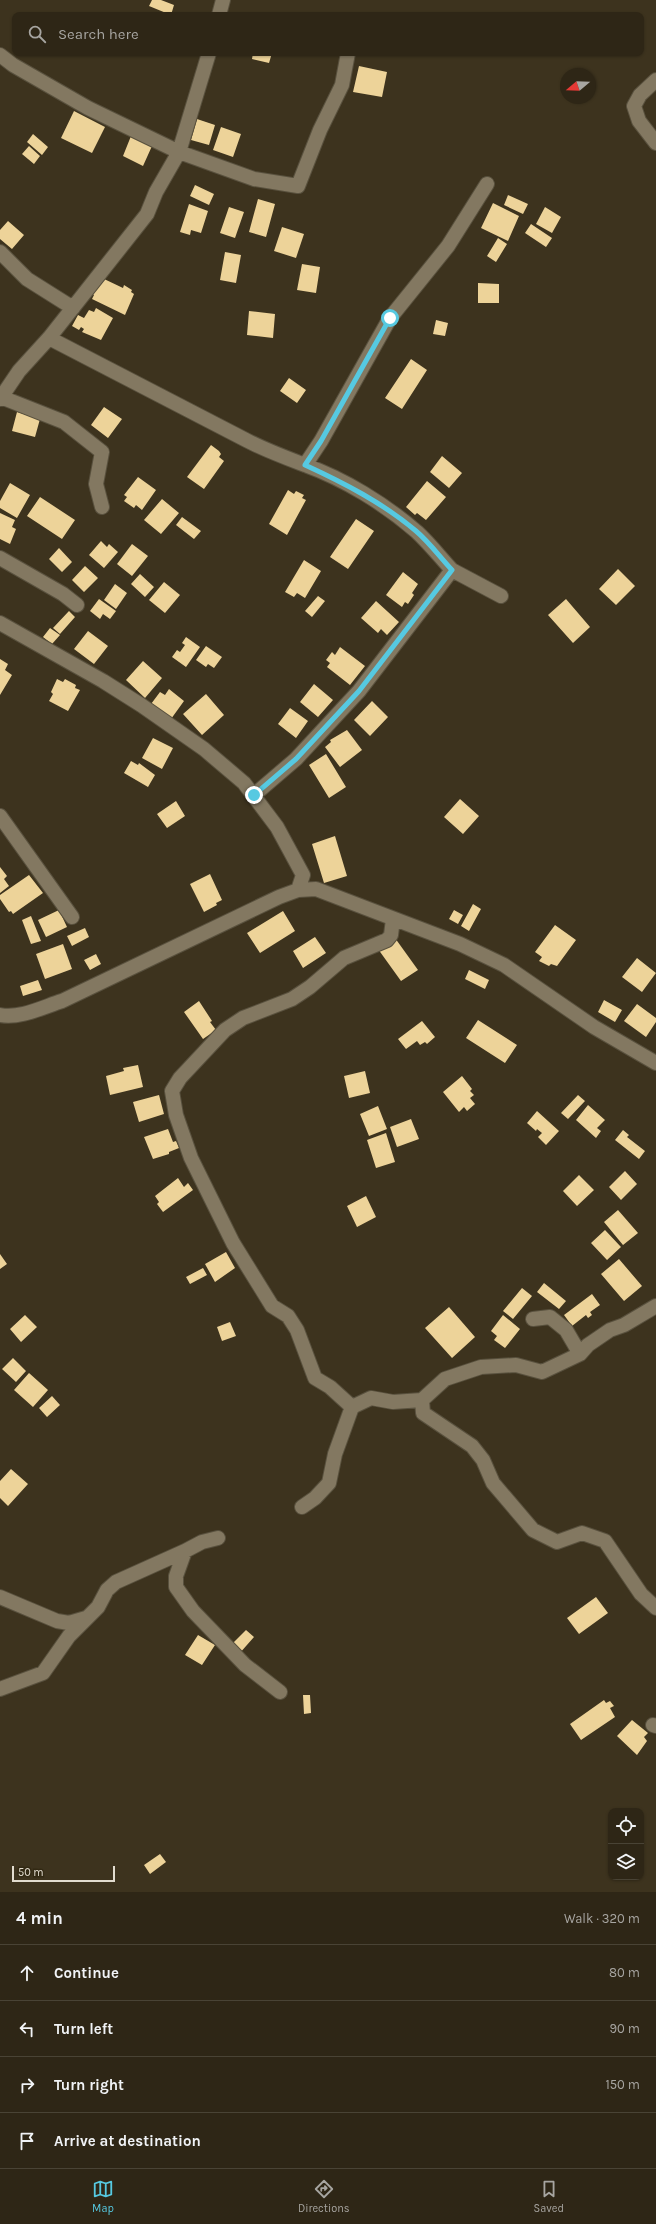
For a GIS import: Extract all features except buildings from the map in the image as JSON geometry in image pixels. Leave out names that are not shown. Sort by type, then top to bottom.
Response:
[{"type":"street","points":[[220,12],[223,0]]},
{"type":"street","points":[[0,55],[14,65],[88,108],[179,152],[254,178],[298,186],[320,130],[342,85],[347,56]]},
{"type":"street","points":[[102,507],[96,484],[102,452],[64,422],[0,398],[19,371],[49,338],[147,214],[156,192],[179,152],[208,56]]},
{"type":"street","points":[[656,80],[640,96],[634,106],[639,121],[656,144]]},
{"type":"street","points":[[305,465],[321,441],[390,318],[448,246],[487,184]]},
{"type":"street","points":[[0,252],[27,278],[72,308]]},
{"type":"street","points":[[49,338],[278,456],[305,465],[338,480],[375,502],[417,532],[452,570],[501,596]]},
{"type":"street","points":[[0,558],[63,594],[77,606]]},
{"type":"street","points":[[254,795],[296,759],[359,691],[452,570]]},
{"type":"street","points":[[0,623],[141,705],[204,749],[244,783],[277,827],[298,863],[303,876],[298,890]]},
{"type":"street","points":[[0,816],[72,917]]},
{"type":"street","points":[[0,1015],[6,1016],[27,1013],[62,1001],[298,890],[316,889],[460,944],[504,965],[594,1027],[656,1063]]},
{"type":"street","points":[[352,1407],[330,1387],[315,1378],[297,1330],[288,1316],[272,1306],[237,1250],[191,1158],[176,1115],[172,1091],[180,1078],[226,1030],[243,1018],[292,999],[351,954],[387,940],[391,935],[393,919]]},
{"type":"street","points":[[302,1506],[315,1498],[329,1483],[335,1454],[352,1407],[371,1398],[393,1402],[422,1400],[445,1379],[481,1367],[516,1365],[542,1372],[580,1354],[588,1345],[610,1330],[624,1325],[656,1306]]},
{"type":"street","points":[[533,1319],[550,1318],[566,1330],[580,1354]]},
{"type":"street","points":[[422,1400],[423,1414],[472,1446],[483,1460],[493,1483],[533,1530],[557,1542],[582,1533],[605,1541],[641,1594],[656,1608]]},
{"type":"street","points":[[0,1689],[43,1673],[70,1636],[98,1607],[107,1590],[116,1582],[186,1551],[202,1542],[218,1538]]},
{"type":"street","points":[[186,1551],[176,1576],[176,1588],[193,1611],[245,1665],[280,1692]]},
{"type":"street","points":[[0,1597],[58,1621],[69,1623],[89,1617]]},
{"type":"route","points":[[254,795],[296,759],[359,691],[380,666],[452,570],[417,532],[375,502],[338,480],[305,465],[321,441],[353,386],[370,352],[390,318]]}]
